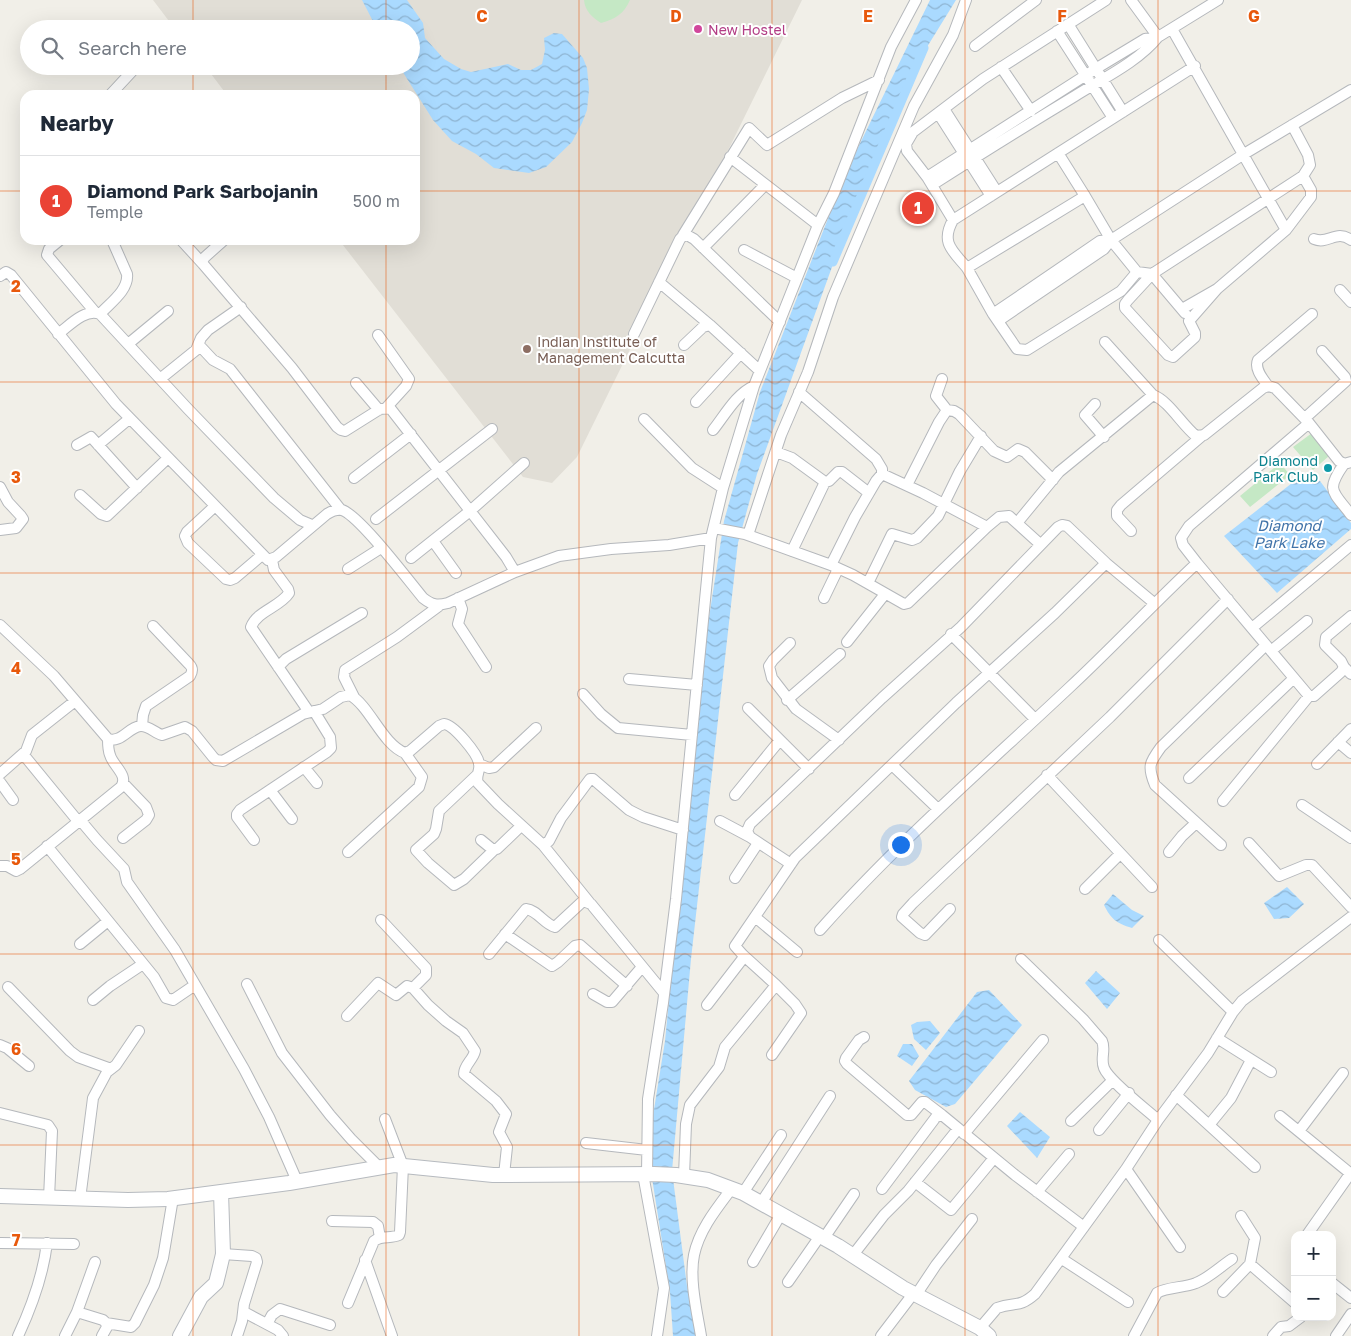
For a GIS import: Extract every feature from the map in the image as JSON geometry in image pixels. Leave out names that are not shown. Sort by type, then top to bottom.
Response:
[{"type":"street","points":[[657,1336],[664,1288],[648,1174],[648,1099],[664,993],[683,830],[697,685],[715,531],[723,488],[754,386],[818,224],[834,193],[891,47],[915,0]]},
{"type":"street","points":[[747,535],[776,452],[808,372],[825,318],[914,106],[953,35],[966,0]]},
{"type":"street","points":[[974,46],[1036,0]]},
{"type":"street","points":[[952,220],[930,181],[907,151],[906,144],[913,132],[1001,67],[1106,0]]},
{"type":"street","points":[[1131,0],[1158,37]]},
{"type":"street","points":[[930,181],[1096,68],[1145,39],[1158,37],[1218,0]]},
{"type":"street","points":[[1068,24],[1123,112]]},
{"type":"street","points":[[1172,29],[1286,230]]},
{"type":"street","points":[[1057,31],[1112,118]]},
{"type":"street","points":[[970,155],[1103,79],[1150,48],[1158,37]]},
{"type":"street","points":[[1137,272],[1121,291],[1027,350],[1017,349],[967,268],[952,250],[946,239],[952,220],[1194,66]]},
{"type":"street","points":[[1001,67],[1031,111]]},
{"type":"street","points":[[115,90],[129,75]]},
{"type":"street","points":[[634,334],[683,235],[748,128],[767,145],[842,98],[879,80]]},
{"type":"street","points":[[996,317],[1104,249],[1111,240],[1244,154],[1351,90]]},
{"type":"street","points":[[941,111],[994,194]]},
{"type":"street","points":[[1058,153],[1111,240],[1137,272],[1152,274],[1182,309],[1189,321],[1195,337],[1173,357],[1168,355],[1125,308],[1125,304],[1152,274],[1303,176],[1310,165],[1308,155],[1292,125]]},
{"type":"street","points":[[730,157],[818,224]]},
{"type":"street","points":[[1189,321],[1217,289],[1286,230],[1311,197],[1311,190],[1303,176]]},
{"type":"street","points":[[703,248],[765,185]]},
{"type":"street","points":[[967,268],[1085,196]]},
{"type":"street","points":[[683,235],[690,235],[780,322]]},
{"type":"street","points":[[1314,239],[1318,241],[1338,235],[1351,240]]},
{"type":"street","points":[[54,245],[49,249],[48,255],[97,313],[274,498],[300,520],[312,526]]},
{"type":"street","points":[[58,334],[86,314],[97,313],[121,292],[127,284],[128,279],[114,245]]},
{"type":"street","points":[[186,245],[241,307],[341,430],[348,429],[383,409],[406,386],[409,379],[378,335]]},
{"type":"street","points":[[203,264],[205,257],[218,245]]},
{"type":"street","points":[[744,250],[797,278]]},
{"type":"street","points":[[0,276],[6,272],[11,275],[116,404],[214,506],[267,557],[288,590],[289,593],[254,621],[251,627],[330,737],[332,743],[327,752],[245,806],[237,814],[240,823],[254,840]]},
{"type":"street","points":[[659,282],[710,325],[760,372]]},
{"type":"street","points":[[1182,309],[1217,289]]},
{"type":"street","points":[[1340,290],[1351,302]]},
{"type":"street","points":[[160,379],[196,350],[201,338],[208,330],[241,307]]},
{"type":"street","points":[[128,344],[168,311]]},
{"type":"street","points":[[1268,386],[1257,368],[1258,360],[1312,314]]},
{"type":"street","points":[[684,346],[703,327],[710,325]]},
{"type":"street","points":[[1105,342],[1153,395],[1164,401],[1188,430],[1196,436],[1204,434]]},
{"type":"street","points":[[199,344],[213,360],[230,369],[342,510],[363,526],[423,598],[429,603],[439,606]]},
{"type":"street","points":[[1309,696],[1183,546],[1180,538],[1184,531],[1307,421],[1346,381],[1322,351]]},
{"type":"street","points":[[696,402],[741,353]]},
{"type":"street","points":[[942,379],[936,396],[947,410],[958,414],[994,451],[1007,457],[1018,450],[1025,452],[1053,480]]},
{"type":"street","points":[[356,383],[383,409],[394,412],[506,557],[515,572]]},
{"type":"street","points":[[713,430],[739,396],[754,386]]},
{"type":"street","points":[[1131,530],[1117,516],[1117,510],[1121,505],[1204,434],[1268,386],[1275,388],[1307,421],[1339,461],[1347,463],[1333,479],[1332,486],[1335,494],[1351,515]]},
{"type":"street","points":[[799,392],[876,459],[882,469],[882,474],[855,517],[824,598]]},
{"type":"street","points":[[1016,523],[1059,472],[1153,395]]},
{"type":"street","points":[[1095,404],[1085,415],[1104,437]]},
{"type":"street","points":[[907,486],[947,410]]},
{"type":"street","points":[[98,445],[129,418]]},
{"type":"street","points":[[644,419],[692,468],[723,488]]},
{"type":"street","points":[[376,519],[492,429]]},
{"type":"street","points":[[354,478],[411,434]]},
{"type":"street","points":[[868,583],[892,534],[912,540],[917,538],[938,516],[960,471],[981,436]]},
{"type":"street","points":[[77,445],[90,437],[137,488]]},
{"type":"street","points":[[776,452],[792,458],[825,482]]},
{"type":"street","points":[[80,495],[101,514],[107,516],[168,458]]},
{"type":"street","points":[[411,558],[470,511],[524,463]]},
{"type":"street","points":[[792,551],[825,482],[829,481],[840,471],[869,493]]},
{"type":"street","points":[[882,474],[987,527]]},
{"type":"street","points":[[0,487],[8,502],[22,519],[16,528],[0,530]]},
{"type":"street","points":[[214,506],[187,532],[185,539],[226,579],[230,580],[267,557],[334,510],[342,510]]},
{"type":"street","points":[[348,852],[419,787],[422,777],[405,752],[399,749],[382,733],[354,697],[344,677],[345,670],[397,637],[439,606],[515,572],[559,556],[611,549],[669,545],[715,531],[747,535],[835,567],[868,583],[900,603],[908,603],[987,527],[999,518],[1009,516],[1040,544]]},
{"type":"street","points":[[754,840],[747,831],[750,824],[951,634],[1058,527],[1062,525],[1067,526],[1154,603]]},
{"type":"street","points":[[433,541],[456,573]]},
{"type":"street","points":[[1252,628],[1351,545]]},
{"type":"street","points":[[348,569],[381,548]]},
{"type":"street","points":[[772,1055],[800,1013],[795,1004],[737,949],[736,946],[755,917],[795,858],[956,703],[1055,613],[1106,562]]},
{"type":"street","points":[[820,930],[855,890],[1071,686],[1197,563]]},
{"type":"street","points":[[847,642],[885,594]]},
{"type":"street","points":[[458,598],[462,609],[458,624],[486,667]]},
{"type":"street","points":[[950,909],[926,935],[920,933],[902,917],[913,903],[1110,717],[1228,599]]},
{"type":"street","points":[[278,667],[286,660],[362,613]]},
{"type":"street","points":[[1223,802],[1309,696],[1314,696],[1341,672],[1348,669],[1325,645],[1325,642],[1326,637],[1351,616]]},
{"type":"street","points":[[1221,845],[1155,785],[1150,774],[1150,762],[1161,747],[1268,648],[1307,621]]},
{"type":"street","points":[[0,625],[54,676],[108,739],[109,754],[123,776],[124,784],[146,807],[149,815],[146,820],[123,838]]},
{"type":"street","points":[[142,726],[146,706],[190,676],[192,672],[189,664],[153,626]]},
{"type":"street","points":[[951,634],[1035,719]]},
{"type":"street","points":[[790,642],[773,660],[769,670],[772,678],[787,700],[808,719],[839,740]]},
{"type":"street","points":[[787,700],[840,654]]},
{"type":"street","points":[[629,679],[697,685]]},
{"type":"street","points":[[1189,778],[1293,679]]},
{"type":"street","points":[[583,694],[600,714],[618,728],[692,735]]},
{"type":"street","points":[[108,739],[118,739],[138,726],[162,735],[181,728],[188,728],[196,734],[216,760],[223,761],[311,711],[323,709],[346,696],[354,697]]},
{"type":"street","points":[[0,774],[23,754],[32,735],[75,701]]},
{"type":"street","points":[[748,708],[809,769]]},
{"type":"street","points":[[405,752],[410,751],[439,726],[448,725],[452,727],[478,760],[478,783],[543,845],[664,993]]},
{"type":"street","points":[[522,826],[464,879],[454,885],[416,850],[434,834],[439,811],[478,770],[494,767],[536,728]]},
{"type":"street","points":[[1316,764],[1351,729]]},
{"type":"street","points":[[735,794],[780,740]]},
{"type":"street","points":[[1338,742],[1351,753]]},
{"type":"street","points":[[23,754],[77,820],[81,821],[96,840],[124,869],[127,882],[174,950],[230,1045],[265,1109],[297,1181]]},
{"type":"street","points":[[892,765],[938,810]]},
{"type":"street","points":[[304,767],[317,783]]},
{"type":"street","points":[[1047,775],[1152,887]]},
{"type":"street","points":[[543,845],[549,841],[568,807],[592,779],[629,810],[643,817],[683,830]]},
{"type":"street","points":[[0,782],[13,800]]},
{"type":"street","points":[[0,866],[7,866],[16,871],[20,869],[117,792],[124,784]]},
{"type":"street","points":[[270,790],[292,819]]},
{"type":"street","points":[[1302,805],[1351,838]]},
{"type":"street","points":[[720,821],[791,864]]},
{"type":"street","points":[[1169,852],[1196,823]]},
{"type":"street","points":[[481,840],[494,850]]},
{"type":"street","points":[[734,878],[754,840]]},
{"type":"street","points":[[1249,843],[1279,876],[1306,865],[1312,865],[1351,907]]},
{"type":"street","points":[[47,846],[170,1000],[173,1000],[195,985]]},
{"type":"street","points":[[1085,889],[1120,854]]},
{"type":"street","points":[[489,954],[526,909],[531,910],[555,928],[583,901],[589,902]]},
{"type":"street","points":[[755,917],[797,952]]},
{"type":"street","points":[[0,1199],[128,1200],[173,1198],[394,1165],[504,1175],[648,1174],[680,1176],[708,1180],[761,1203],[853,1255],[914,1295],[984,1332],[997,1308],[1027,1302],[1035,1294],[1126,1169],[1233,1012],[1248,995],[1351,918]]},
{"type":"street","points":[[80,944],[108,920]]},
{"type":"street","points":[[381,920],[426,968],[426,975],[413,988]]},
{"type":"street","points":[[505,934],[552,966],[577,944],[627,986]]},
{"type":"street","points":[[1159,940],[1233,1012]]},
{"type":"street","points":[[707,1005],[744,957]]},
{"type":"street","points":[[1021,959],[1083,1019],[1103,1042],[1104,1067],[1113,1080],[1158,1120]]},
{"type":"street","points":[[93,1000],[143,964]]},
{"type":"street","points":[[593,994],[610,1003],[642,967]]},
{"type":"street","points":[[347,1016],[378,983],[396,995],[407,986],[413,988],[441,1016],[463,1033],[474,1048],[474,1055],[466,1066],[464,1074],[496,1101],[506,1114],[499,1132],[508,1147],[504,1175]]},
{"type":"street","points":[[247,984],[282,1053],[330,1115],[379,1167]]},
{"type":"street","points":[[680,1176],[690,1105],[719,1067],[725,1047],[776,985]]},
{"type":"street","points":[[8,987],[70,1051],[78,1057],[111,1070]]},
{"type":"street","points":[[80,1199],[92,1102],[103,1079],[122,1057],[139,1031]]},
{"type":"street","points":[[864,1037],[859,1040],[846,1058],[847,1064],[907,1115],[911,1115],[922,1102],[925,1102],[1037,1192],[1084,1227]]},
{"type":"street","points":[[1217,1038],[1271,1072]]},
{"type":"street","points":[[853,1255],[884,1215],[900,1200],[1043,1040]]},
{"type":"street","points":[[0,1045],[7,1048],[29,1066]]},
{"type":"street","points":[[1209,1125],[1231,1098],[1251,1060]]},
{"type":"street","points":[[1299,1131],[1343,1073]]},
{"type":"street","points":[[1071,1121],[1113,1080]]},
{"type":"street","points":[[1099,1130],[1128,1093]]},
{"type":"street","points":[[1176,1095],[1255,1168]]},
{"type":"street","points":[[761,1203],[830,1096]]},
{"type":"street","points":[[0,1113],[50,1127],[52,1131],[49,1198]]},
{"type":"street","points":[[882,1189],[936,1117],[942,1115]]},
{"type":"street","points":[[1280,1116],[1351,1174],[1310,1231]]},
{"type":"street","points":[[348,1304],[374,1241],[380,1238],[396,1237],[400,1232],[403,1166],[385,1119]]},
{"type":"street","points":[[702,1336],[692,1272],[698,1241],[710,1219],[737,1191],[781,1135]]},
{"type":"street","points":[[586,1143],[647,1150]]},
{"type":"street","points":[[1037,1192],[1069,1154]]},
{"type":"street","points":[[915,1182],[951,1210],[994,1158]]},
{"type":"street","points":[[1126,1169],[1180,1247]]},
{"type":"street","points":[[180,1336],[201,1297],[216,1283],[223,1254],[221,1192]]},
{"type":"street","points":[[788,1282],[854,1194]]},
{"type":"street","points":[[78,1312],[103,1320],[106,1323],[131,1327],[135,1323],[154,1285],[163,1258],[173,1198]]},
{"type":"street","points":[[753,1262],[781,1214]]},
{"type":"street","points":[[1223,1292],[1250,1264],[1256,1238],[1241,1216]]},
{"type":"street","points":[[881,1336],[972,1219]]},
{"type":"street","points":[[332,1221],[373,1222],[378,1226],[380,1238]]},
{"type":"street","points":[[0,1238],[0,1249]]},
{"type":"street","points":[[0,1243],[74,1244]]},
{"type":"street","points":[[18,1336],[29,1313],[40,1278],[47,1243]]},
{"type":"street","points":[[223,1254],[252,1256],[256,1258],[257,1262],[237,1336]]},
{"type":"street","points":[[1134,1336],[1158,1293],[1197,1283],[1232,1258]]},
{"type":"street","points":[[1062,1259],[1128,1302]]},
{"type":"street","points":[[365,1260],[392,1336]]},
{"type":"street","points":[[65,1336],[78,1312],[95,1262]]},
{"type":"street","points":[[1250,1264],[1291,1300]]},
{"type":"street","points":[[1336,1285],[1351,1298]]},
{"type":"street","points":[[267,1324],[272,1314],[280,1309],[330,1325]]},
{"type":"street","points":[[244,1312],[281,1332],[283,1336]]},
{"type":"street","points":[[1336,1336],[1351,1314]]},
{"type":"street","points":[[1273,1336],[1281,1327],[1289,1326],[1296,1321]]},
{"type":"street","points":[[102,1336],[106,1323]]},
{"type":"street","points":[[1281,1327],[1289,1336]]},
{"type":"shaded area","name":"Indian Institute of Management Calcutta","points":[[153,0],[802,0],[577,457],[552,483],[523,477],[343,245],[420,245],[420,90],[223,90],[212,75],[420,75],[420,20],[168,20]]},
{"type":"green space","points":[[584,0],[630,0],[625,9],[618,15],[611,20],[601,23],[590,13]]},
{"type":"green space","points":[[1312,433],[1329,456],[1313,470],[1293,447]]},
{"type":"green space","points":[[1280,463],[1290,475],[1250,507],[1240,496]]},
{"type":"water","points":[[362,0],[407,0],[423,23],[425,38],[444,59],[461,69],[471,72],[508,64],[521,70],[531,70],[542,64],[545,50],[544,38],[554,33],[562,34],[583,58],[587,68],[589,89],[587,110],[572,142],[546,167],[529,173],[494,168],[476,154],[452,141],[433,120],[420,99],[420,90],[414,90],[405,75],[420,75],[420,20],[372,20]]},
{"type":"water","points":[[930,0],[956,0],[911,73],[861,187],[757,474],[738,543],[691,959],[672,1171],[687,1286],[696,1336],[673,1336],[670,1292],[649,1159],[651,1128],[665,1041],[701,669],[724,521],[760,392],[847,170]]},
{"type":"water","name":"Diamond Park Lake","points":[[1301,476],[1309,483],[1320,481],[1351,523],[1351,529],[1277,593],[1224,536]]},
{"type":"water","points":[[1287,887],[1304,904],[1289,918],[1274,919],[1264,903]]},
{"type":"water","points":[[1113,894],[1132,910],[1144,916],[1132,928],[1115,920],[1104,905]]},
{"type":"water","points":[[1096,971],[1120,993],[1107,1009],[1085,983]]},
{"type":"water","points":[[989,990],[1022,1025],[955,1104],[946,1107],[915,1090],[909,1081],[977,992]]},
{"type":"water","points":[[930,1021],[940,1033],[926,1050],[914,1039],[911,1025],[917,1022]]},
{"type":"water","points":[[903,1044],[912,1044],[919,1056],[912,1066],[897,1056]]},
{"type":"water","points":[[1020,1112],[1050,1137],[1037,1158],[1007,1126]]},
{"type":"waterway","points":[[833,262],[924,48]]},
{"type":"place","name":"New Hostel","points":[[698,29]]},
{"type":"place","name":"Diamond Park Sarbojanin","points":[[918,208]]},
{"type":"place","name":"Indian Institute of Management Calcutta","points":[[527,349]]},
{"type":"place","name":"Diamond Park Club","points":[[1328,468]]}]
